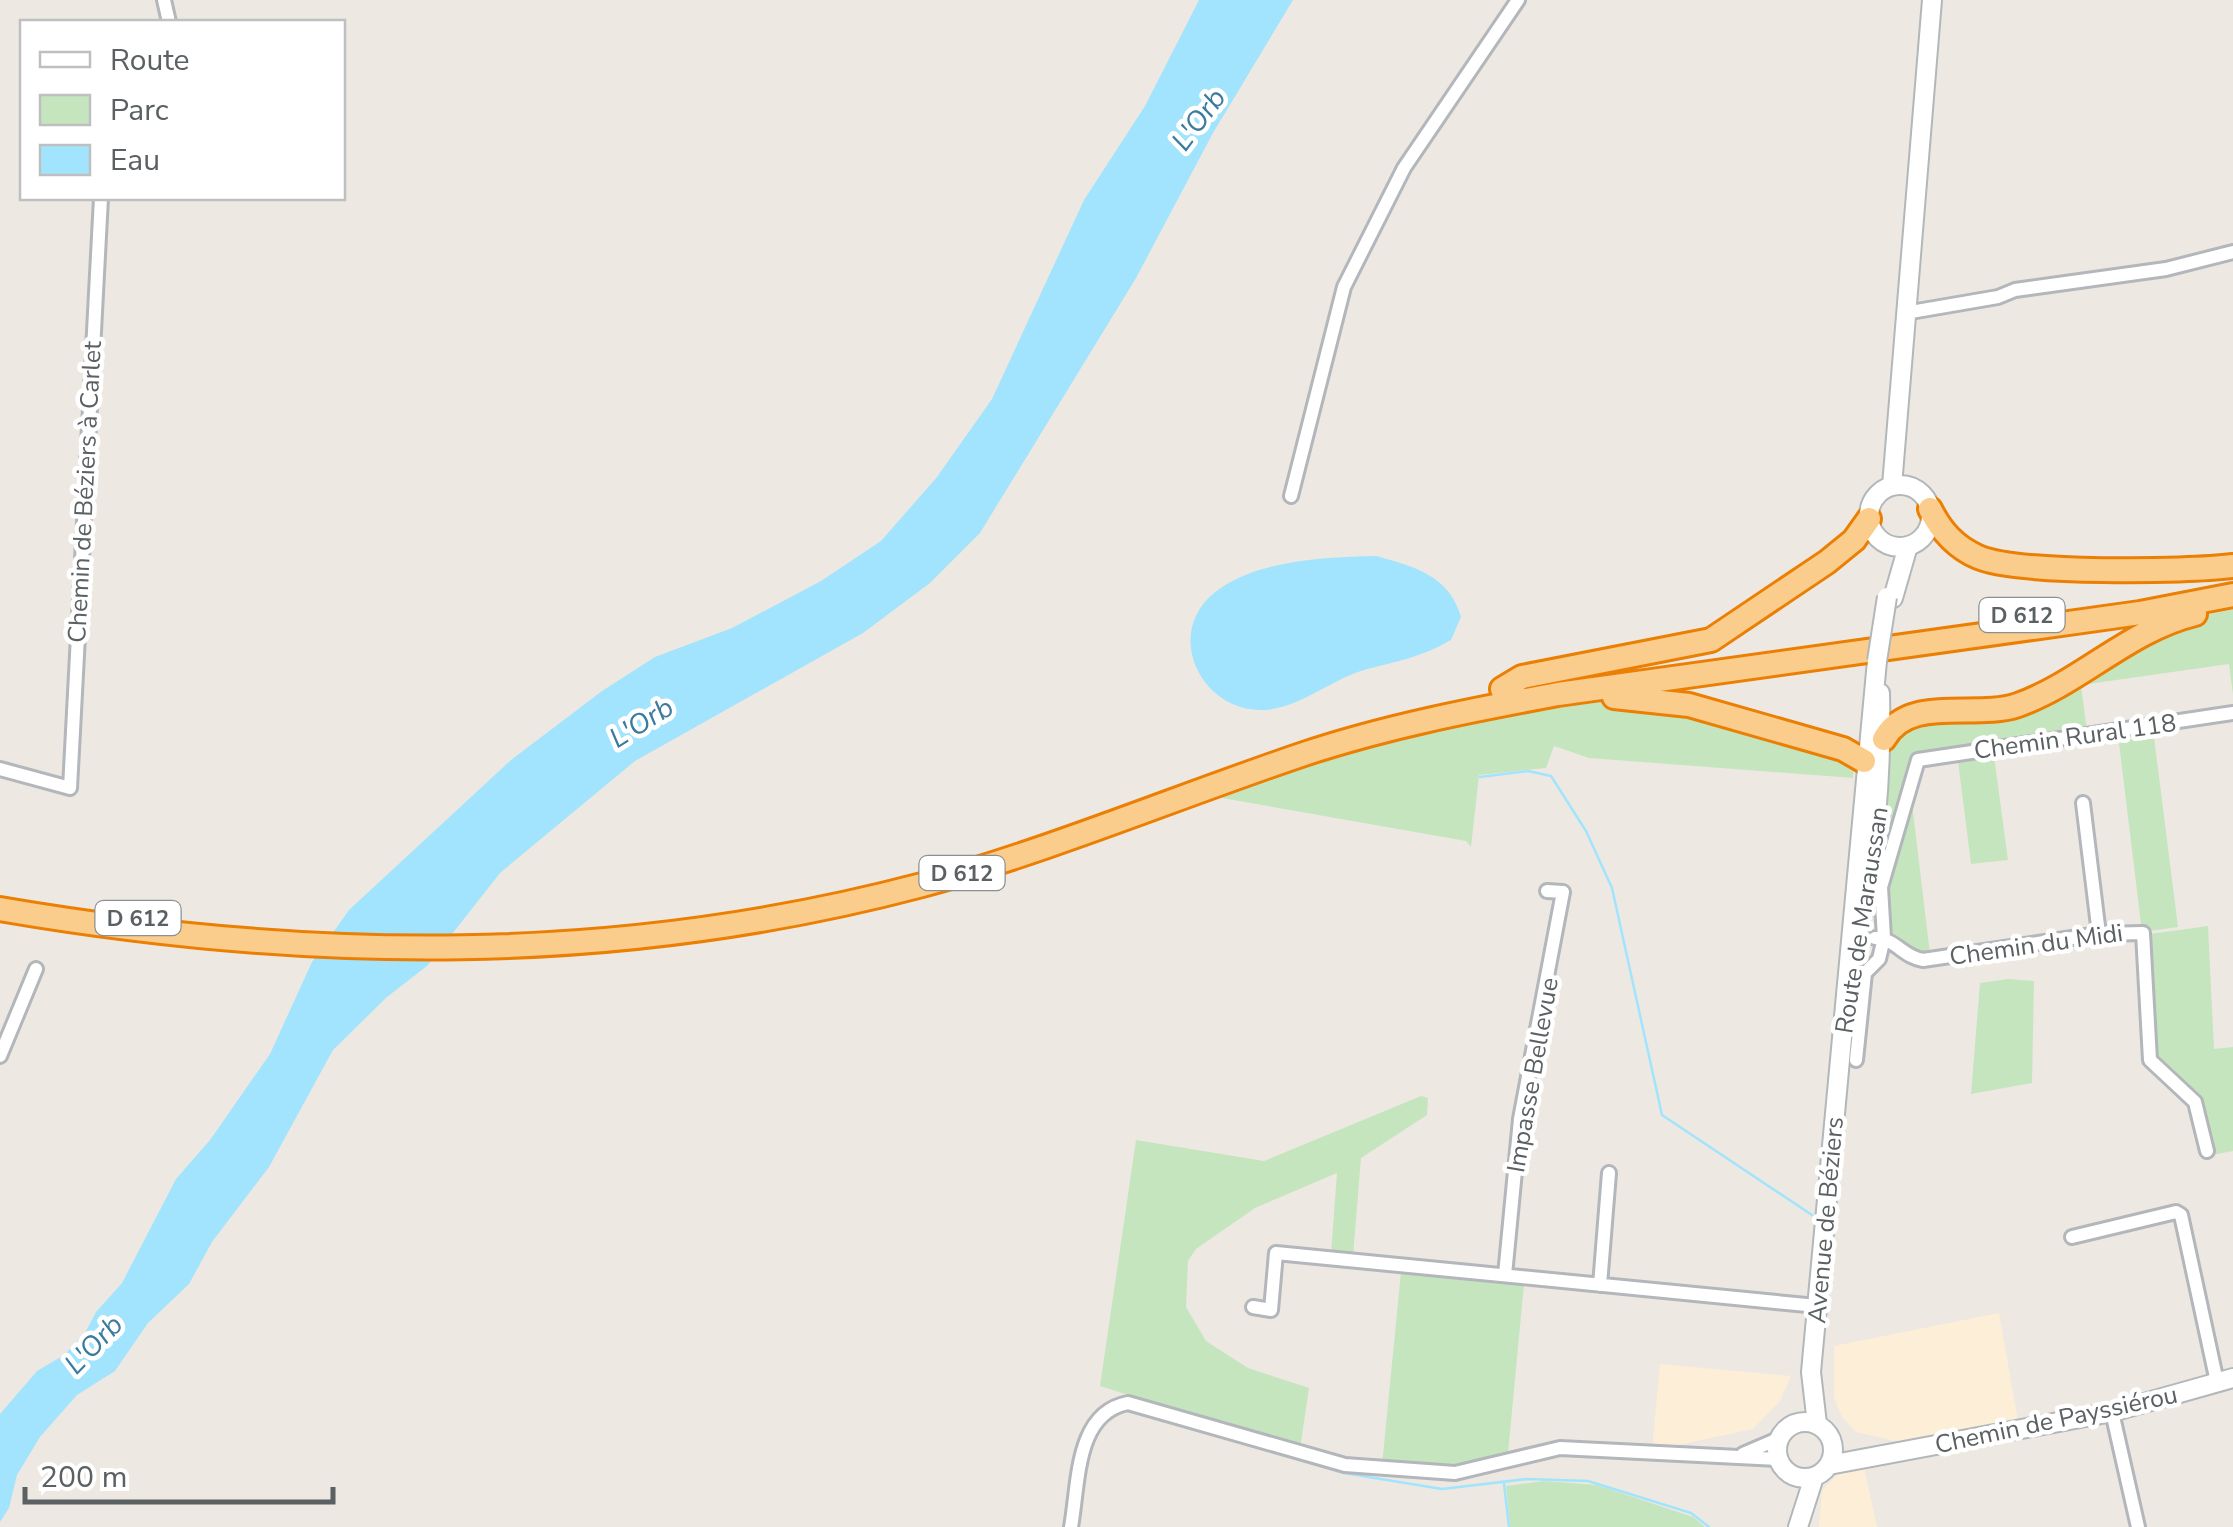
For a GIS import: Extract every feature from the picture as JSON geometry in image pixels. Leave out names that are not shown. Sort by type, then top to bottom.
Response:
[{"type":"highway","points":[[1924,499],[1954,543],[1982,560],[2152,570],[2233,566]]},
{"type":"highway","points":[[1864,760],[1843,750],[1657,699],[1608,697],[1519,709],[1499,697],[1522,677],[1710,640],[1827,562],[1854,540],[1869,520]]},
{"type":"highway","name":"D 612","points":[[0,909],[121,930],[276,938],[501,940],[708,929],[860,900],[1056,844],[1305,753],[1499,697],[2233,582]]},
{"type":"highway","name":"D 612","points":[[1499,697],[2140,614],[2233,595]]},
{"type":"highway","points":[[1884,739],[1902,718],[1917,712],[1985,713],[2017,705],[2144,634],[2183,617],[2233,605]]},
{"type":"highway","name":"D 612","points":[[0,895],[276,938]]},
{"type":"main road","points":[[1892,486],[1932,0]]},
{"type":"main road","points":[[1892,486],[1877,495],[1869,520],[1886,544],[1908,546],[1929,528],[1924,499],[1896,448]]},
{"type":"main road","points":[[1892,486],[1924,499]]},
{"type":"main road","name":"Route de Maraussan","points":[[1886,544],[1890,597]]},
{"type":"main road","name":"Route de Maraussan","points":[[1838,1068],[1864,760],[1890,597],[1908,546]]},
{"type":"main road","name":"Route de Maraussan","points":[[1838,1068],[1856,946],[1873,934],[1873,866],[1884,739],[1880,662]]},
{"type":"main road","name":"Avenue de Béziers","points":[[1796,1422],[1811,1372],[1838,1068]]},
{"type":"main road","name":"Avenue de Béziers","points":[[1811,1372],[1817,1424]]},
{"type":"main road","name":"Chemin de Payssiérou","points":[[1822,1471],[1878,1454],[2112,1412],[2225,1380]]},
{"type":"main road","points":[[1796,1422],[1817,1424],[1832,1442],[1798,1527],[1791,1475],[1778,1459],[1778,1439],[1796,1422]]},
{"type":"main road","name":"Chemin de Payssiérou","points":[[1832,1442],[1878,1454]]},
{"type":"main road","points":[[1791,1475],[1822,1471]]},
{"type":"street","points":[[1291,496],[1344,287],[1404,168],[1518,0]]},
{"type":"street","name":"Chemin de Béziers à Carlet","points":[[0,768],[70,788],[101,200]]},
{"type":"street","points":[[1904,313],[1998,297],[2015,290],[2166,269],[2233,252]]},
{"type":"street","name":"Chemin Rural 118","points":[[1873,934],[1918,760],[2233,713]]},
{"type":"street","points":[[2083,803],[2099,934]]},
{"type":"street","name":"Impasse Bellevue","points":[[1505,1275],[1520,1119],[1563,892],[1547,891]]},
{"type":"street","name":"Chemin du Midi","points":[[1873,934],[1923,960],[2099,934],[2143,933],[2152,1065],[2186,1088],[2208,1150]]},
{"type":"street","points":[[1856,1060],[1865,973],[1879,959],[1873,934]]},
{"type":"street","points":[[0,1056],[36,969]]},
{"type":"street","points":[[1600,1284],[1609,1173]]},
{"type":"street","points":[[2072,1237],[2181,1214],[2225,1380]]},
{"type":"street","points":[[1253,1307],[1270,1310],[1276,1253],[1817,1306]]},
{"type":"street","points":[[1071,1527],[1089,1427],[1100,1413],[1128,1403],[1345,1465],[1456,1473],[1560,1448],[1778,1459]]},
{"type":"street","points":[[2112,1412],[2138,1527]]},
{"type":"street","points":[[1741,1455],[1778,1439]]},
{"type":"shaded area","points":[[1999,1313],[2018,1421],[1909,1444],[1856,1432],[1842,1417],[1834,1398],[1834,1346]]},
{"type":"shaded area","points":[[1660,1364],[1791,1376],[1780,1401],[1753,1429],[1669,1447],[1668,1451],[1652,1450]]},
{"type":"shaded area","points":[[1864,1467],[1877,1527],[1819,1527],[1822,1490],[1840,1472]]},
{"type":"green space","points":[[2233,609],[2233,695],[2229,664],[2081,685],[2087,732],[1915,760],[1875,892],[1887,750],[1902,733],[1930,723],[1963,722],[2190,619]]},
{"type":"green space","points":[[1636,700],[1855,759],[1853,778],[1589,758],[1554,746],[1546,768],[1479,775],[1471,847],[1466,841],[1205,795],[1364,747],[1471,721],[1580,704]]},
{"type":"green space","points":[[2153,729],[2178,927],[2142,932],[2118,735]]},
{"type":"green space","points":[[1994,756],[2008,860],[1971,864],[1958,761]]},
{"type":"green space","points":[[1910,787],[1930,954],[1925,955],[1894,937],[1885,893]]},
{"type":"green space","points":[[2208,926],[2214,1049],[2233,1047],[2233,1151],[2212,1155],[2195,1090],[2152,1061],[2150,934]]},
{"type":"green space","points":[[2034,981],[2032,1083],[1971,1094],[1980,983]]},
{"type":"green space","points":[[1421,1096],[1428,1098],[1427,1115],[1361,1158],[1353,1256],[1331,1253],[1337,1173],[1255,1208],[1196,1249],[1188,1261],[1186,1307],[1206,1341],[1248,1368],[1309,1388],[1300,1449],[1100,1386],[1136,1140],[1264,1161]]},
{"type":"green space","points":[[1401,1272],[1524,1284],[1508,1454],[1455,1469],[1382,1465]]},
{"type":"green space","points":[[1544,1481],[1597,1485],[1693,1517],[1705,1527],[1510,1527],[1506,1486]]},
{"type":"water","name":"L'Orb","points":[[1199,0],[1293,0],[1213,133],[1136,278],[980,533],[930,583],[863,633],[635,761],[500,873],[427,966],[387,997],[333,1050],[269,1167],[212,1242],[189,1284],[148,1323],[115,1371],[77,1395],[40,1437],[17,1475],[9,1508],[0,1522],[0,1414],[37,1371],[64,1355],[85,1333],[96,1312],[122,1283],[176,1179],[210,1140],[270,1054],[312,962],[349,910],[511,760],[602,691],[655,657],[732,628],[821,581],[881,541],[937,477],[992,399],[1084,200],[1145,106]]},
{"type":"water","points":[[1376,556],[1417,569],[1448,591],[1461,617],[1451,640],[1419,655],[1351,675],[1277,708],[1242,708],[1207,685],[1191,649],[1192,629],[1199,610],[1214,593],[1249,573],[1270,567],[1313,559]]},
{"type":"waterway","points":[[1480,777],[1528,771],[1551,776],[1586,831],[1612,888],[1662,1115],[1815,1217]]},
{"type":"waterway","points":[[1224,1437],[1344,1473],[1442,1489],[1527,1479],[1588,1481],[1691,1513],[1709,1527]]},
{"type":"waterway","points":[[1504,1484],[1509,1527]]}]
